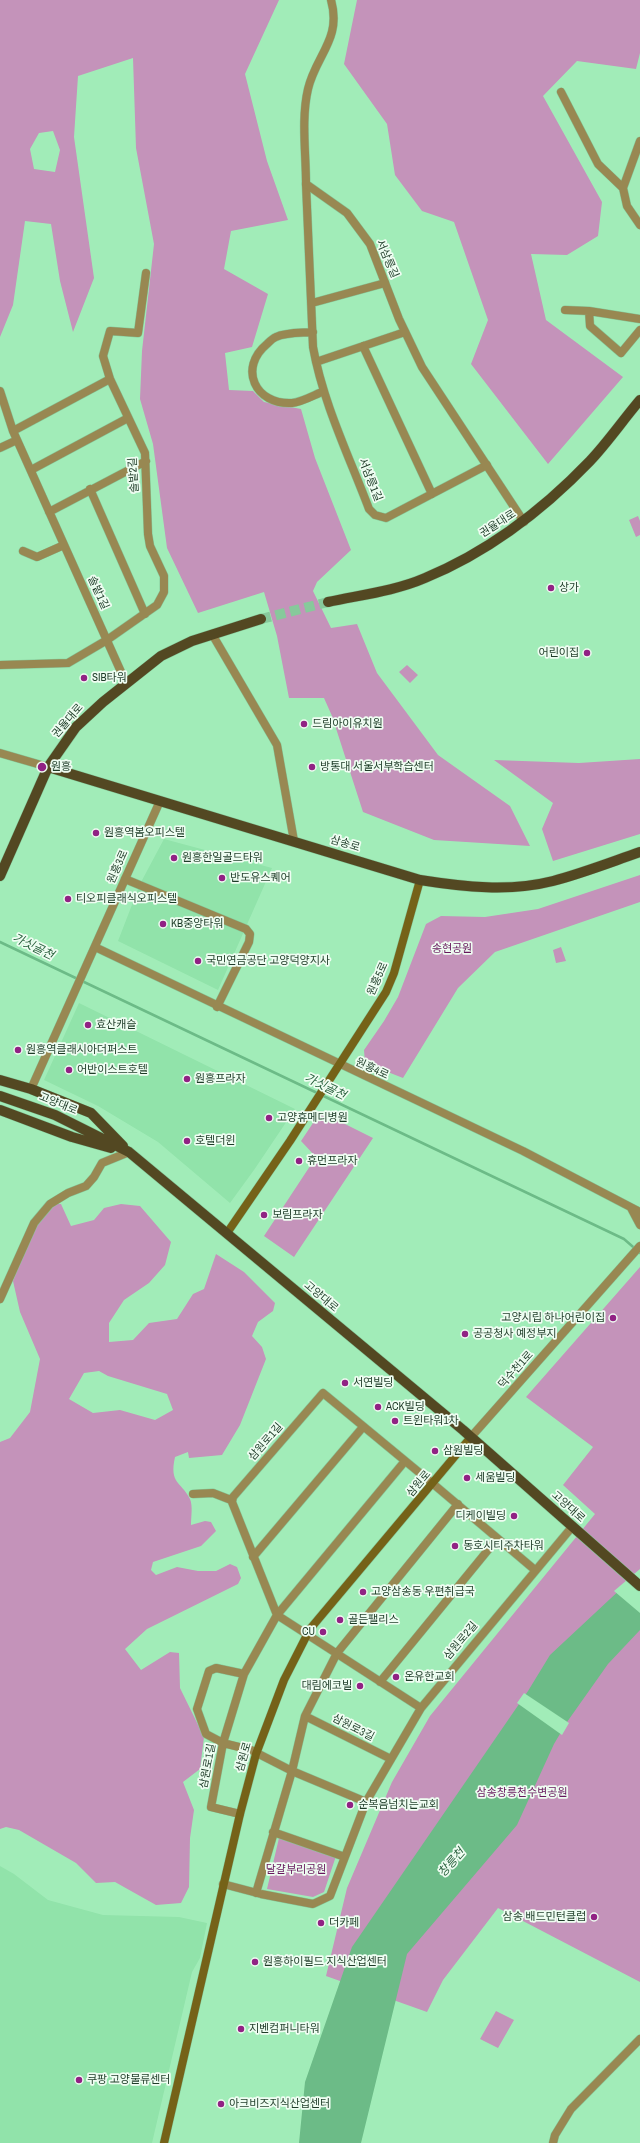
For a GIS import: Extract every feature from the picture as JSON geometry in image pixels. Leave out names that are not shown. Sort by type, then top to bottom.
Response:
[{"type":"main road","name":"권율대로","points":[[328,602],[396,588],[424,579],[490,544],[524,522],[590,461],[640,400]]},
{"type":"main road","name":"권율대로","points":[[0,876],[48,767],[76,727],[126,683],[161,656],[212,634],[261,619]]},
{"type":"main road","name":"삼송로","points":[[48,767],[420,880],[459,887],[519,886],[552,881],[640,852]]},
{"type":"main road","name":"원흥5로","points":[[227,1233],[313,1105],[386,992],[394,973],[420,880]]},
{"type":"main road","points":[[0,1080],[31,1089],[91,1113],[128,1152]]},
{"type":"main road","name":"고양대로","points":[[0,1096],[55,1115],[128,1152],[471,1437],[640,1586]]},
{"type":"main road","points":[[0,1110],[72,1137],[128,1152]]},
{"type":"main road","name":"삼원로","points":[[164,2143],[240,1814],[256,1754],[284,1680],[307,1634],[471,1437]]},
{"type":"street","points":[[306,184],[305,105],[308,88],[331,37],[335,23],[331,0]]},
{"type":"street","points":[[561,92],[598,164],[623,188]]},
{"type":"street","points":[[640,141],[623,188],[627,206],[640,225]]},
{"type":"street","name":"서삼릉길","points":[[306,184],[347,212],[370,244],[405,332],[422,367],[524,522]]},
{"type":"street","name":"서삼릉1길","points":[[306,184],[313,332],[316,362],[324,391],[369,509],[375,515],[386,518],[487,465]]},
{"type":"street","name":"솔밭2길","points":[[0,665],[68,662],[107,640],[157,605],[164,592],[164,576],[150,546],[148,534],[145,453],[110,379],[103,356],[110,331],[138,333],[146,273]]},
{"type":"street","points":[[312,303],[385,283]]},
{"type":"street","points":[[565,310],[589,311],[640,319]]},
{"type":"street","points":[[589,311],[590,326],[621,353],[640,330]]},
{"type":"street","points":[[313,332],[276,337],[261,349],[253,365],[253,379],[260,393],[273,401],[293,403],[324,391]]},
{"type":"street","points":[[316,362],[405,332]]},
{"type":"street","points":[[363,346],[432,494]]},
{"type":"street","points":[[13,431],[110,379]]},
{"type":"street","name":"솔밭1길","points":[[0,391],[13,431],[126,683]]},
{"type":"street","points":[[31,470],[128,418]]},
{"type":"street","points":[[0,448],[17,440]]},
{"type":"street","points":[[50,512],[90,489],[146,461]]},
{"type":"street","points":[[90,489],[144,614]]},
{"type":"street","points":[[23,551],[37,557],[64,545]]},
{"type":"street","points":[[212,634],[277,745],[294,841]]},
{"type":"street","points":[[0,753],[48,767]]},
{"type":"street","name":"원흥3로","points":[[31,1089],[160,801]]},
{"type":"street","points":[[125,879],[246,929],[250,934],[249,942],[217,1007]]},
{"type":"street","name":"원흥4로","points":[[95,947],[217,1007],[522,1151],[640,1212]]},
{"type":"street","points":[[0,1299],[34,1222],[50,1204],[68,1193],[86,1186],[104,1161],[128,1152]]},
{"type":"street","points":[[630,1207],[640,1225]]},
{"type":"street","name":"덕수천1로","points":[[471,1437],[624,1262],[640,1246]]},
{"type":"street","name":"삼원로1길","points":[[231,1500],[322,1393],[433,1483]]},
{"type":"street","points":[[253,1557],[363,1427]]},
{"type":"street","name":"삼원로1길","points":[[240,1814],[211,1807],[223,1743],[244,1674],[277,1614],[405,1461]]},
{"type":"street","points":[[433,1483],[535,1570]]},
{"type":"street","points":[[193,1494],[213,1494],[231,1500],[277,1614],[420,1708],[366,1802],[330,1896],[313,1904],[256,1893],[223,1884]]},
{"type":"street","points":[[256,1893],[292,1771],[305,1716],[337,1653],[458,1504]]},
{"type":"street","name":"삼원로2길","points":[[420,1708],[572,1527]]},
{"type":"street","points":[[380,1682],[497,1539]]},
{"type":"street","points":[[244,1674],[216,1668],[209,1671],[198,1709],[206,1734],[223,1743],[251,1750],[256,1754],[292,1771],[366,1802]]},
{"type":"street","name":"삼원로3길","points":[[305,1716],[391,1759]]},
{"type":"street","points":[[273,1832],[345,1857]]},
{"type":"street","points":[[553,2143],[554,2135],[571,2109],[640,2039]]},
{"type":"shaded area","points":[[164,839],[272,868],[218,990],[118,941],[140,884]]},
{"type":"shaded area","points":[[79,1003],[295,1109],[230,1203],[158,1142],[98,1106],[44,1080]]},
{"type":"shaded area","name":"쿠팡 고양물류센터","points":[[0,1866],[14,1874],[48,1900],[103,1915],[179,1917],[207,1923],[200,1958],[192,1972],[152,2143],[0,2143]]},
{"type":"green space","points":[[0,0],[279,0],[245,74],[267,161],[288,220],[231,231],[224,269],[268,294],[252,347],[225,353],[229,390],[253,391],[264,402],[301,409],[315,458],[351,550],[317,582],[313,591],[331,628],[357,624],[377,673],[438,755],[510,806],[530,846],[434,840],[363,812],[332,716],[324,698],[289,698],[277,636],[264,592],[198,613],[167,548],[153,444],[140,399],[142,351],[154,244],[136,148],[133,58],[78,76],[74,137],[94,278],[73,332],[60,281],[51,224],[25,221],[13,305],[0,337]],"holes":[[[53,131],[60,150],[55,172],[34,169],[30,149],[39,133]]]},
{"type":"green space","points":[[357,0],[640,0],[640,53],[636,69],[577,61],[543,96],[602,202],[598,236],[567,255],[531,254],[546,320],[623,377],[548,464],[471,364],[488,320],[454,222],[422,211],[395,175],[387,124],[344,64]]},
{"type":"green space","points":[[638,516],[640,521],[640,535],[636,537],[629,520]]},
{"type":"green space","points":[[407,665],[418,675],[410,683],[399,672]]},
{"type":"green space","points":[[640,759],[640,834],[553,861],[542,829],[553,803],[494,760],[579,763]]},
{"type":"green space","name":"송현공원","points":[[640,875],[640,902],[495,952],[458,988],[403,1078],[365,1063],[364,1050],[398,997],[426,924],[441,916],[485,917],[538,909]]},
{"type":"green space","points":[[561,947],[566,961],[556,963],[553,950]]},
{"type":"green space","points":[[319,1114],[341,1122],[373,1138],[294,1257],[264,1236],[316,1157],[301,1141]]},
{"type":"green space","points":[[50,1204],[61,1204],[71,1226],[94,1220],[104,1208],[121,1204],[140,1206],[171,1242],[165,1265],[149,1283],[124,1300],[109,1323],[109,1342],[133,1340],[149,1323],[177,1319],[193,1294],[204,1289],[216,1254],[244,1272],[275,1303],[273,1311],[258,1322],[252,1336],[262,1347],[266,1359],[240,1425],[222,1455],[189,1458],[188,1452],[175,1457],[175,1477],[187,1493],[191,1502],[191,1525],[205,1521],[211,1522],[216,1531],[201,1546],[153,1562],[151,1570],[156,1575],[177,1567],[198,1571],[216,1571],[230,1564],[237,1567],[241,1578],[238,1584],[147,1629],[125,1649],[141,1670],[170,1652],[179,1653],[180,1688],[204,1737],[200,1769],[183,1782],[194,1810],[190,1838],[189,1887],[181,1903],[156,1905],[115,1882],[96,1883],[76,1863],[19,1830],[6,1827],[0,1829],[0,1442],[10,1438],[30,1412],[40,1359],[20,1312],[13,1281],[34,1223]],"holes":[[[99,1371],[108,1376],[167,1394],[173,1410],[155,1420],[120,1410],[93,1413],[69,1399],[84,1373]]]},
{"type":"green space","name":"삼송창릉천수변공원","points":[[640,1267],[640,1982],[498,1908],[443,1980],[427,2012],[326,1976],[347,1888],[392,1782],[430,1716],[595,1514],[563,1485],[593,1447],[526,1397]]},
{"type":"green space","name":"달걀부리공원","points":[[279,1838],[336,1856],[324,1892],[313,1897],[267,1889]]},
{"type":"green space","points":[[496,2011],[514,2020],[498,2048],[480,2039]]},
{"type":"water","name":"창릉천","points":[[640,1571],[640,1630],[608,1664],[567,1722],[554,1744],[517,1825],[407,1954],[361,2143],[299,2143],[305,2082],[352,1947],[528,1691],[550,1655]]},
{"type":"pier","points":[[640,1569],[640,1613],[614,1591]]},
{"type":"pier","points":[[524,1693],[569,1723],[562,1735],[517,1703]]},
{"type":"waterway","name":"가싯골천","points":[[0,942],[624,1239],[640,1253]]},
{"type":"tunnel","points":[[261,619],[328,602]]},
{"type":"place","name":"상가","points":[[551,588]]},
{"type":"place","name":"어린이집","points":[[587,653]]},
{"type":"place","name":"SIB타워","points":[[84,678]]},
{"type":"place","name":"드림아이유치원","points":[[304,724]]},
{"type":"place","name":"원흥","points":[[42,767]]},
{"type":"place","name":"방통대 서울서부학습센터","points":[[312,767]]},
{"type":"place","name":"원흥역봄오피스텔","points":[[96,833]]},
{"type":"place","name":"원흥한일골드타워","points":[[174,858]]},
{"type":"place","name":"반도유스퀘어","points":[[222,878]]},
{"type":"place","name":"티오피클래식오피스텔","points":[[68,899]]},
{"type":"place","name":"KB중앙타워","points":[[163,924]]},
{"type":"place","name":"국민연금공단 고양덕양지사","points":[[198,961]]},
{"type":"place","name":"효산캐슬","points":[[88,1025]]},
{"type":"place","name":"원흥역클래시아더퍼스트","points":[[18,1050]]},
{"type":"place","name":"어반이스트호텔","points":[[69,1070]]},
{"type":"place","name":"원흥프라자","points":[[187,1079]]},
{"type":"place","name":"고양휴메디병원","points":[[269,1118]]},
{"type":"place","name":"호텔더윈","points":[[187,1141]]},
{"type":"place","name":"휴먼프라자","points":[[299,1161]]},
{"type":"place","name":"보림프라자","points":[[264,1215]]},
{"type":"place","name":"고양시립 하나어린이집","points":[[613,1318]]},
{"type":"place","name":"공공청사 예정부지","points":[[465,1334]]},
{"type":"place","name":"서연빌딩","points":[[345,1383]]},
{"type":"place","name":"ACK빌딩","points":[[378,1407]]},
{"type":"place","name":"트윈타워1차","points":[[395,1421]]},
{"type":"place","name":"삼원빌딩","points":[[435,1451]]},
{"type":"place","name":"세움빌딩","points":[[467,1478]]},
{"type":"place","name":"디케이빌딩","points":[[514,1516]]},
{"type":"place","name":"동호시티주차타워","points":[[455,1546]]},
{"type":"place","name":"고양삼송동 우편취급국","points":[[363,1592]]},
{"type":"place","name":"골든팰리스","points":[[340,1620]]},
{"type":"place","name":"CU","points":[[323,1632]]},
{"type":"place","name":"온유한교회","points":[[396,1677]]},
{"type":"place","name":"대림에코빌","points":[[360,1686]]},
{"type":"place","name":"순복음넘치는교회","points":[[350,1805]]},
{"type":"place","name":"삼송 배드민턴클럽","points":[[594,1917]]},
{"type":"place","name":"더카페","points":[[321,1923]]},
{"type":"place","name":"원흥하이필드 지식산업센터","points":[[255,1962]]},
{"type":"place","name":"지벤컴퍼니타워","points":[[241,2029]]},
{"type":"place","name":"쿠팡 고양물류센터","points":[[79,2080]]},
{"type":"place","name":"아크비즈지식산업센터","points":[[221,2104]]}]
